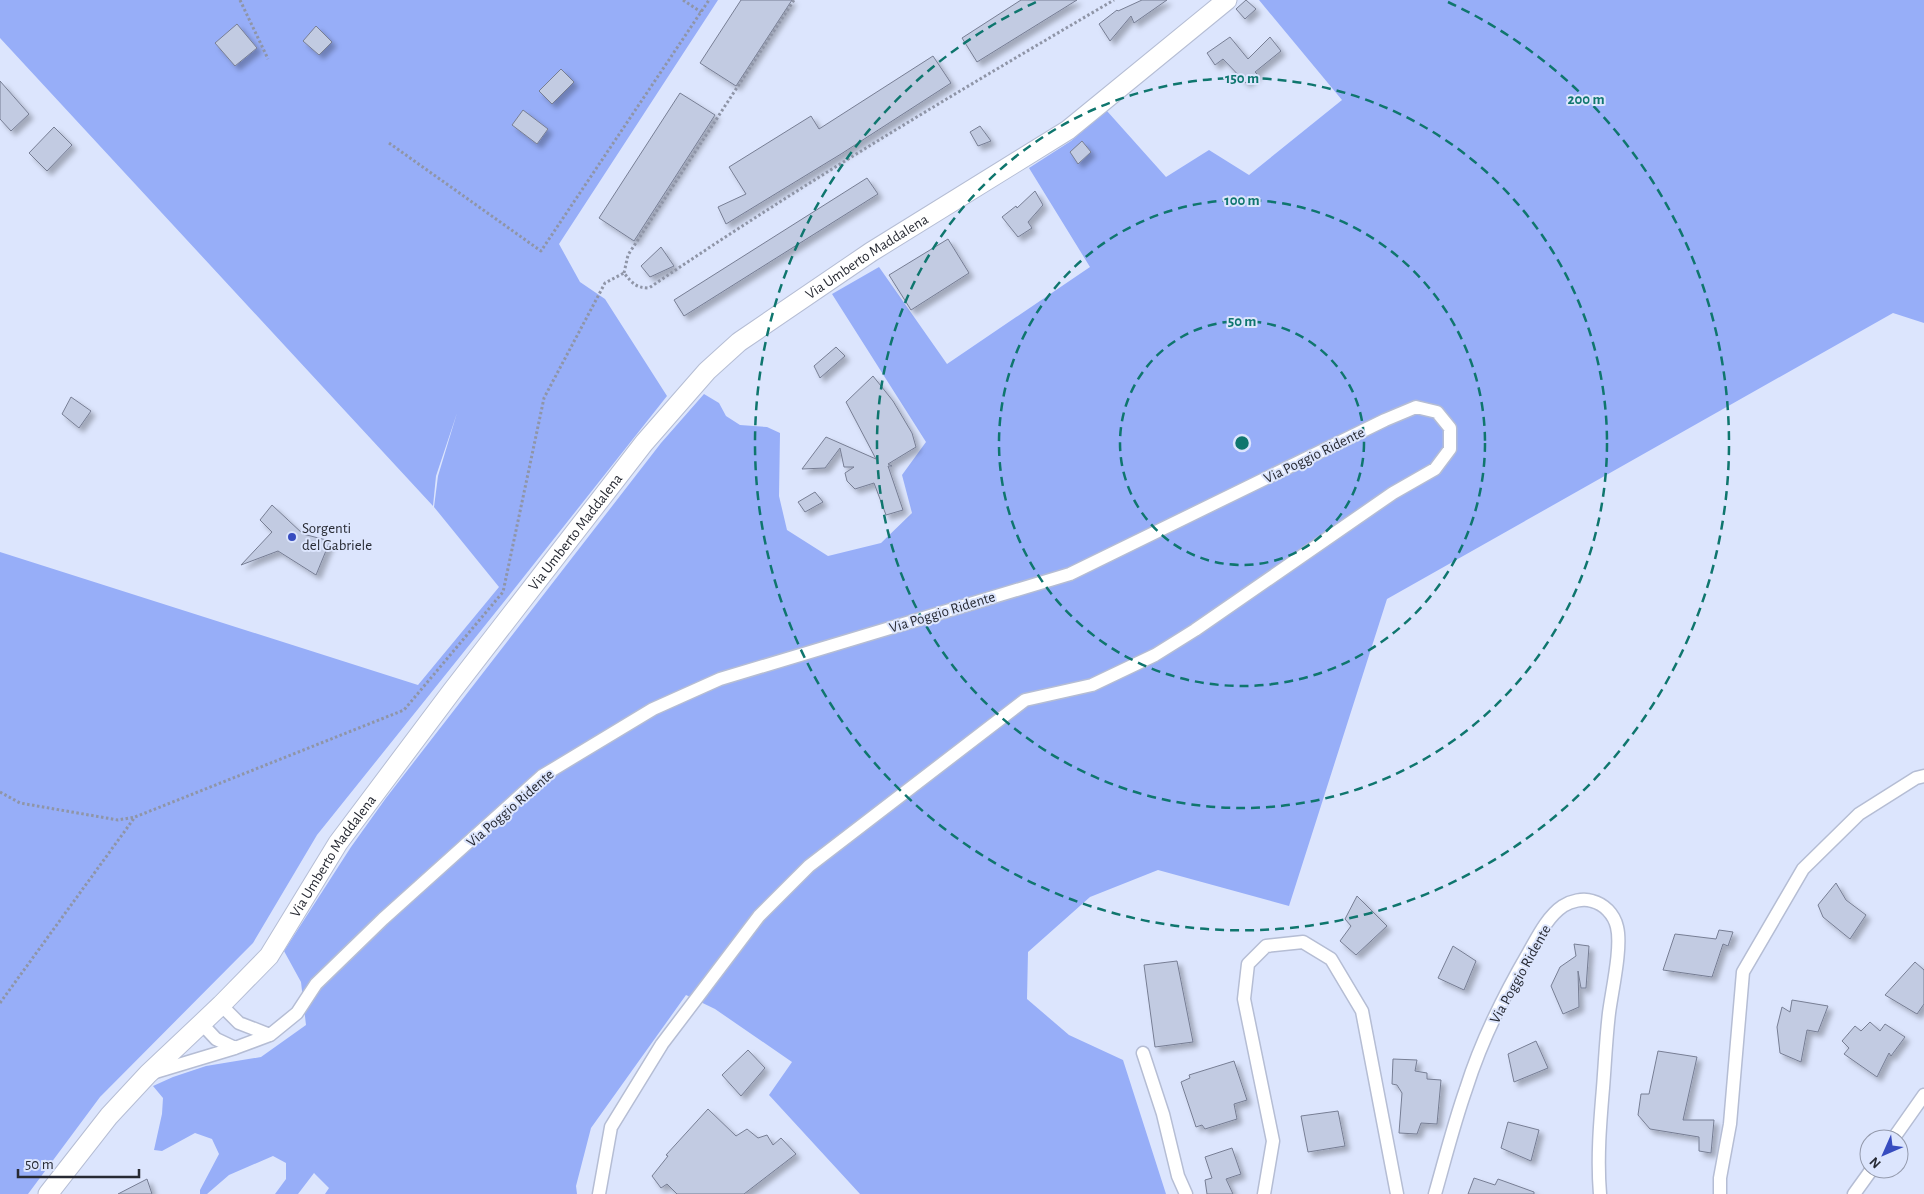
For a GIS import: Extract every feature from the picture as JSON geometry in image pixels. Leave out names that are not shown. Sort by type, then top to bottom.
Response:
[{"type":"street","name":"Via Umberto Maddalena","points":[[48,1194],[109,1116],[148,1074],[221,1005],[269,956],[338,843],[452,691],[644,443],[708,371],[739,342],[872,252],[1068,130],[1227,0]]},
{"type":"street","name":"Via Poggio Ridente","points":[[148,1074],[235,1048],[270,1035],[297,1014],[316,984],[383,920],[542,776],[653,710],[720,678],[1070,574],[1385,420],[1416,407],[1437,412],[1450,428],[1450,449],[1435,469],[1393,493],[1155,655],[1092,685],[1025,700],[809,866],[759,916],[662,1044],[611,1127],[598,1194]]},
{"type":"street","points":[[1720,1194],[1720,1178],[1730,1124],[1743,972],[1803,870],[1859,814],[1916,778],[1924,776]]},
{"type":"street","name":"Via Poggio Ridente","points":[[1435,1194],[1466,1088],[1486,1036],[1518,972],[1543,928],[1554,915],[1563,906],[1587,899],[1604,906],[1610,913],[1616,924],[1619,938],[1609,1015],[1601,1122],[1598,1176],[1600,1194]]},
{"type":"street","points":[[1264,1194],[1273,1141],[1244,999],[1248,964],[1266,946],[1304,942],[1331,959],[1362,1011],[1397,1194]]},
{"type":"street","points":[[221,1005],[239,1023],[270,1035]]},
{"type":"street","points":[[201,1023],[216,1039],[235,1048]]},
{"type":"street","points":[[1143,1053],[1163,1114],[1178,1176],[1186,1194]]},
{"type":"street","points":[[1900,1129],[1924,1095]]},
{"type":"street","points":[[1854,1194],[1865,1179]]},
{"type":"path","points":[[240,0],[268,59]]},
{"type":"path","points":[[683,0],[701,12]]},
{"type":"path","points":[[389,143],[541,252],[708,0]]},
{"type":"path","points":[[0,792],[20,804],[118,820],[135,817],[404,710],[503,592],[544,398],[605,283],[624,273],[628,255],[794,0]]},
{"type":"path","points":[[624,273],[634,285],[649,288],[711,246],[950,96],[1114,0]]},
{"type":"path","points":[[0,1003],[135,817]]},
{"type":"shaded area","points":[[0,0],[718,0],[559,244],[580,282],[605,299],[667,396],[317,835],[253,943],[100,1097],[28,1194],[0,1194],[0,552],[418,685],[499,587],[434,507],[438,476],[457,413],[436,476],[433,506],[0,38]]},
{"type":"shaded area","points":[[1259,0],[1924,0],[1924,323],[1893,313],[1387,599],[1289,906],[1158,870],[1090,897],[1028,952],[1027,999],[1069,1035],[1123,1060],[1166,1194],[860,1194],[769,1095],[792,1062],[715,1009],[686,995],[591,1128],[576,1186],[577,1194],[325,1194],[329,1188],[314,1173],[298,1194],[275,1194],[286,1179],[286,1163],[273,1156],[229,1175],[207,1194],[200,1194],[200,1190],[219,1154],[212,1139],[195,1133],[162,1151],[154,1150],[162,1114],[163,1098],[153,1086],[206,1066],[261,1057],[306,1025],[301,982],[284,951],[351,847],[386,798],[661,443],[704,394],[719,403],[726,416],[740,425],[767,427],[780,433],[779,496],[787,530],[828,556],[881,543],[912,513],[902,475],[926,442],[832,294],[879,267],[947,364],[1090,267],[1029,168],[1071,141],[1107,111],[1166,177],[1209,150],[1249,175],[1342,100]]},
{"type":"building","points":[[741,0],[792,0],[736,86],[700,63]]},
{"type":"building","points":[[1021,0],[1077,0],[977,62],[962,38]]},
{"type":"building","points":[[1142,0],[1167,0],[1134,23],[1131,16],[1110,41],[1099,24],[1117,10]]},
{"type":"building","points":[[1246,0],[1256,9],[1245,19],[1236,9]]},
{"type":"building","points":[[237,24],[257,48],[235,66],[215,43]]},
{"type":"building","points":[[316,26],[332,42],[319,55],[303,41]]},
{"type":"building","points":[[1230,37],[1248,59],[1270,37],[1281,51],[1255,72],[1257,74],[1246,83],[1223,59],[1215,65],[1207,53]]},
{"type":"building","points":[[933,56],[951,83],[841,154],[726,224],[718,207],[746,194],[729,167],[811,116],[819,129]]},
{"type":"building","points":[[561,69],[574,82],[552,104],[539,91]]},
{"type":"building","points":[[0,81],[29,114],[11,131],[0,119]]},
{"type":"building","points":[[680,93],[715,115],[634,241],[599,218]]},
{"type":"building","points":[[523,110],[548,129],[537,144],[512,125]]},
{"type":"building","points":[[980,126],[991,141],[978,146],[970,132]]},
{"type":"building","points":[[54,127],[72,145],[47,171],[29,153]]},
{"type":"building","points":[[1082,141],[1091,152],[1078,164],[1070,152]]},
{"type":"building","points":[[867,178],[878,194],[684,316],[674,300]]},
{"type":"building","points":[[1035,191],[1043,205],[1028,222],[1032,228],[1018,237],[1002,217],[1016,206],[1017,208]]},
{"type":"building","points":[[948,239],[969,273],[911,310],[889,275]]},
{"type":"building","points":[[661,247],[674,266],[650,277],[641,266]]},
{"type":"building","points":[[836,347],[845,356],[820,378],[814,366]]},
{"type":"building","points":[[873,376],[893,401],[912,433],[916,447],[888,464],[892,466],[888,466],[903,510],[886,515],[874,483],[855,489],[847,481],[845,473],[854,467],[844,467],[840,448],[825,468],[802,469],[826,437],[876,459],[846,402]]},
{"type":"building","points":[[71,397],[91,411],[79,428],[62,414]]},
{"type":"building","points":[[815,492],[823,502],[805,512],[798,502]]},
{"type":"building","name":"Sorgenti del Gabriele","points":[[272,505],[303,534],[330,541],[316,575],[278,551],[241,565],[272,532],[260,520]]},
{"type":"building","points":[[1836,883],[1846,900],[1866,915],[1850,939],[1823,917],[1818,905]]},
{"type":"building","points":[[1357,896],[1387,926],[1356,955],[1340,941],[1351,926],[1345,919]]},
{"type":"building","points":[[1719,930],[1733,932],[1728,946],[1723,944],[1712,977],[1663,970],[1675,934],[1716,939]]},
{"type":"building","points":[[1574,944],[1589,946],[1586,988],[1581,988],[1578,971],[1579,1007],[1563,1014],[1551,986],[1560,967],[1576,956]]},
{"type":"building","points":[[1453,946],[1476,961],[1464,990],[1438,978]]},
{"type":"building","points":[[1177,961],[1193,1042],[1155,1047],[1144,965]]},
{"type":"building","points":[[1915,962],[1924,970],[1924,1004],[1917,1014],[1885,995]]},
{"type":"building","points":[[1792,1000],[1828,1006],[1818,1032],[1807,1030],[1801,1062],[1780,1053],[1777,1027],[1782,1007],[1790,1012]]},
{"type":"building","points":[[1870,1022],[1880,1031],[1885,1024],[1905,1037],[1891,1056],[1889,1053],[1877,1077],[1844,1054],[1849,1048],[1842,1041],[1855,1026],[1861,1031]]},
{"type":"building","points":[[1536,1041],[1548,1068],[1514,1082],[1508,1054]]},
{"type":"building","points":[[748,1050],[765,1068],[741,1096],[722,1075]]},
{"type":"building","points":[[1658,1051],[1697,1057],[1683,1120],[1714,1120],[1711,1153],[1699,1151],[1699,1137],[1650,1129],[1638,1115],[1641,1094],[1649,1094]]},
{"type":"building","points":[[1393,1059],[1417,1060],[1415,1071],[1427,1073],[1427,1079],[1441,1080],[1437,1124],[1421,1123],[1417,1134],[1399,1133],[1402,1093],[1397,1085],[1392,1084]]},
{"type":"building","points":[[1234,1061],[1247,1100],[1234,1104],[1237,1119],[1205,1129],[1202,1125],[1196,1127],[1181,1082],[1190,1078],[1189,1075]]},
{"type":"building","points":[[708,1109],[736,1136],[747,1129],[758,1138],[767,1135],[773,1145],[781,1138],[796,1154],[744,1194],[677,1194],[667,1184],[661,1188],[652,1176],[668,1156],[666,1155]]},
{"type":"building","points":[[1338,1111],[1345,1146],[1308,1152],[1301,1116]]},
{"type":"building","points":[[1508,1122],[1539,1130],[1531,1161],[1501,1148]]},
{"type":"building","points":[[1232,1148],[1241,1174],[1226,1179],[1233,1194],[1207,1194],[1205,1180],[1212,1178],[1205,1157]]},
{"type":"building","points":[[1474,1178],[1495,1185],[1498,1179],[1534,1192],[1534,1194],[1468,1194]]},
{"type":"building","points":[[147,1179],[152,1194],[118,1194]]},
{"type":"place","name":"Sorgenti del Gabriele","points":[[292,537]]}]
